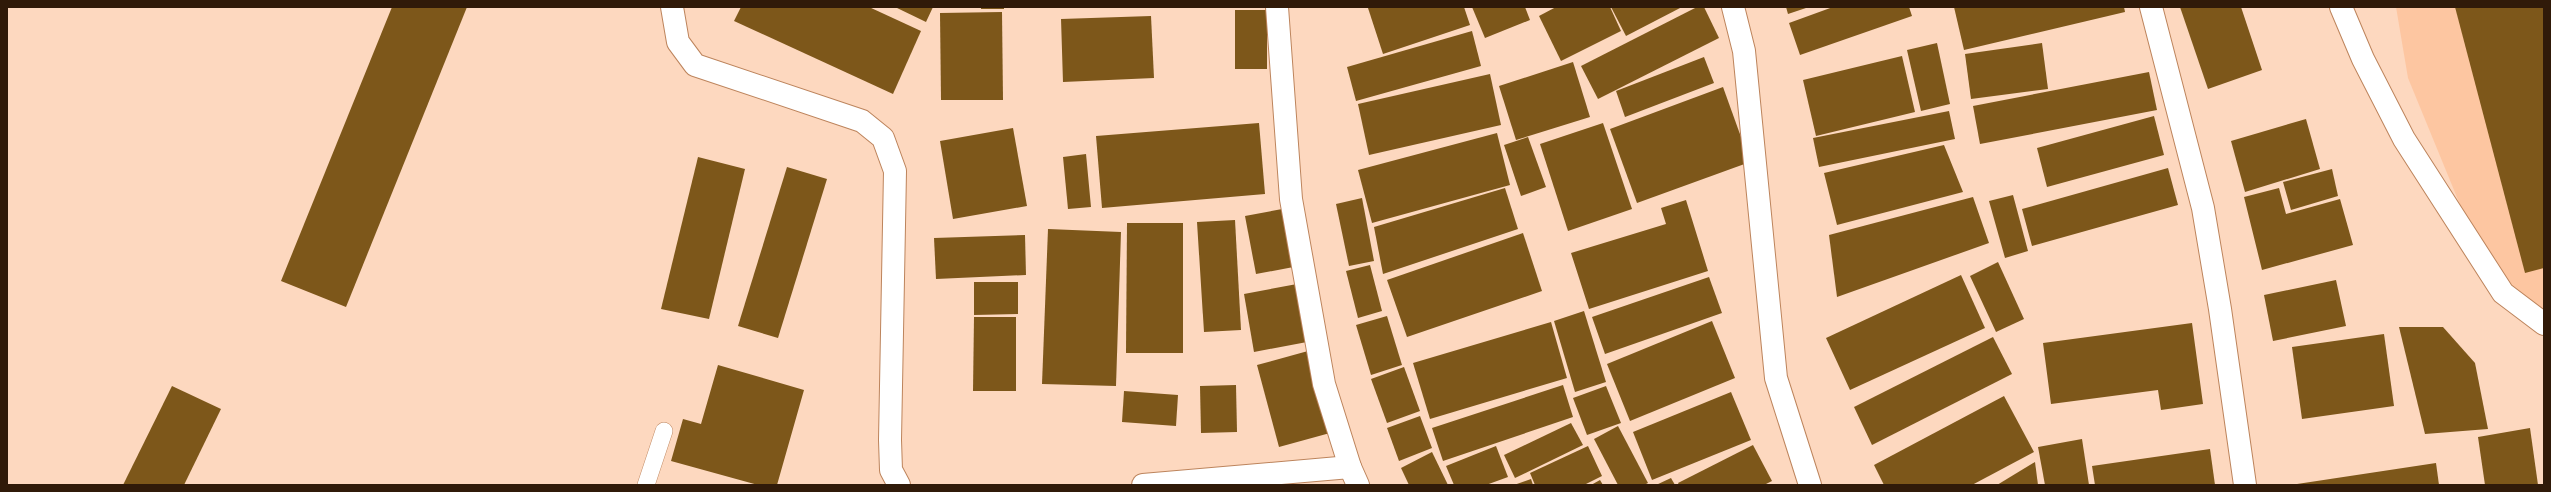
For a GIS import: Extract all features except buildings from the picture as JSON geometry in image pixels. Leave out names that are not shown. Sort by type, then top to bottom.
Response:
[{"type":"street","points":[[672,7],[678,42],[695,65],[862,121],[883,138],[895,171],[890,440],[891,470],[899,485]]},
{"type":"street","points":[[1143,485],[1354,476],[1324,384],[1291,199],[1277,7]]},
{"type":"street","points":[[1733,7],[1744,51],[1776,378],[1810,485]]},
{"type":"street","points":[[2150,7],[2203,208],[2220,310],[2245,485]]},
{"type":"street","points":[[2341,7],[2363,59],[2404,140],[2503,293],[2544,324]]},
{"type":"lane","points":[[646,485],[664,431]]},
{"type":"shaded area","points":[[2396,7],[2544,7],[2544,321],[2502,307],[2408,78]]}]
